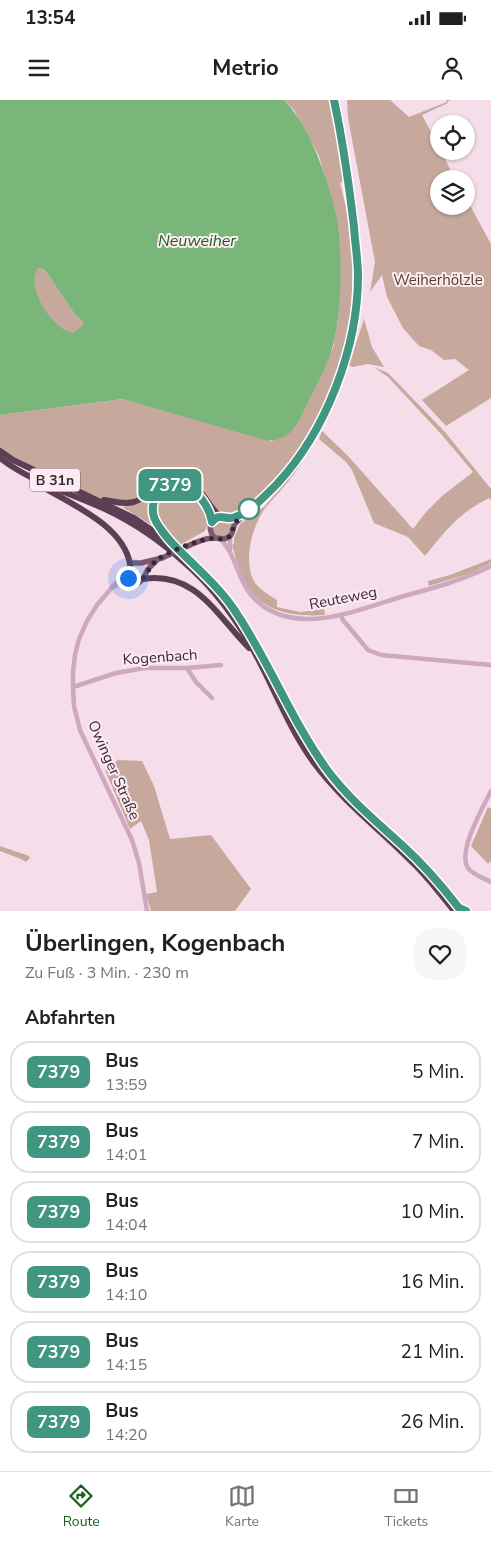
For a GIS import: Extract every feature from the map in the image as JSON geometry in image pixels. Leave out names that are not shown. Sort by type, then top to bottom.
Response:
[{"type":"highway","name":"B 31n","points":[[0,451],[13,460],[98,499],[134,518],[172,544],[224,594],[263,658],[301,731],[335,780],[351,798],[422,864],[458,910]]},
{"type":"highway","name":"B 31n","points":[[0,458],[30,478],[107,510],[134,524],[163,543],[187,565],[223,602],[244,634],[294,731],[327,780],[359,814],[415,865],[458,910],[466,911]]},
{"type":"highway","points":[[30,478],[103,524],[122,545],[128,557],[128,568]]},
{"type":"highway","points":[[98,499],[116,503],[133,503],[168,482],[183,481],[197,488],[220,516]]},
{"type":"highway","points":[[172,544],[156,522],[152,511],[155,498],[160,491],[168,486],[181,484],[194,490],[211,514],[212,522]]},
{"type":"highway","points":[[143,579],[171,579],[196,591],[208,601],[255,654]]},
{"type":"main road","points":[[160,558],[143,579],[135,582],[130,579],[128,568],[135,562],[141,563],[160,558],[199,541],[230,536],[233,527],[280,480],[311,438],[334,392],[352,331],[357,296],[357,262],[347,174],[334,100]]},
{"type":"main road","points":[[199,541],[210,532],[212,522],[220,516],[228,518],[246,512]]},
{"type":"main road","points":[[228,518],[233,527]]},
{"type":"main road","points":[[210,532],[219,539]]},
{"type":"main road","points":[[141,563],[145,566],[147,572]]},
{"type":"street","name":"Reuteweg","points":[[230,536],[230,550],[246,589],[257,602],[284,616],[301,618],[341,615],[367,608],[444,585],[473,575],[491,566]]},
{"type":"street","name":"Reuteweg","points":[[219,539],[230,550]]},
{"type":"street","name":"Owinger Straße","points":[[128,568],[91,614],[79,639],[72,672],[74,706],[80,730],[132,840],[147,911]]},
{"type":"street","name":"Owinger Straße","points":[[112,588],[130,579]]},
{"type":"street","points":[[341,615],[368,650],[381,655],[491,665]]},
{"type":"street","name":"Kogenbach","points":[[73,687],[116,673],[144,668],[187,668],[221,665]]},
{"type":"street","points":[[187,668],[196,682],[212,698]]},
{"type":"street","points":[[491,791],[465,850],[465,858],[467,866],[472,872],[491,882]]},
{"type":"green space","points":[[284,100],[330,100],[344,176],[344,181],[340,183],[350,223],[353,254],[351,322],[342,358],[323,407],[290,463],[261,494],[229,519],[233,524],[228,538],[212,535],[212,522],[201,492],[178,480],[133,503],[98,499],[0,451],[0,415],[124,399],[272,441],[299,420],[333,348],[338,319],[340,271],[338,223],[319,156],[294,110]]},
{"type":"green space","name":"Weiherhölzle","points":[[347,100],[390,100],[409,117],[448,103],[422,115],[430,130],[430,160],[446,160],[450,170],[430,170],[430,215],[475,215],[491,244],[491,398],[446,426],[422,400],[469,370],[455,359],[444,360],[431,350],[419,346],[403,328],[387,297],[382,275],[370,292],[375,262],[348,118]]},
{"type":"green space","points":[[38,268],[45,270],[76,316],[83,321],[83,325],[73,333],[57,324],[42,306],[35,286],[35,276]]},
{"type":"green space","points":[[364,319],[372,347],[384,367],[368,364],[352,367],[349,365]]},
{"type":"green space","points":[[374,367],[388,373],[445,432],[491,489],[491,500],[489,498],[461,516],[425,556],[408,537],[374,523],[352,470],[346,462],[319,439],[322,431],[348,456],[413,529],[442,496],[473,472],[442,435],[388,377]]},
{"type":"green space","points":[[302,462],[290,480],[266,507],[257,522],[249,550],[250,569],[256,584],[277,600],[277,607],[300,612],[324,609],[325,615],[292,614],[271,608],[262,602],[247,586],[238,566],[232,545],[234,544],[234,538],[240,524],[264,507]]},
{"type":"green space","points":[[175,488],[189,490],[198,498],[209,516],[205,531],[180,545],[162,526],[156,509],[160,497],[167,491]]},
{"type":"green space","points":[[155,495],[151,517],[155,527],[122,507],[137,504]]},
{"type":"green space","points":[[491,559],[491,563],[471,573],[429,586],[428,581],[450,575]]},
{"type":"green space","points":[[118,760],[142,761],[154,786],[170,839],[211,835],[251,889],[235,911],[151,911],[146,894],[157,892],[149,840],[141,821],[130,829],[105,770]]},
{"type":"green space","points":[[488,807],[491,809],[491,861],[488,864],[471,846]]},
{"type":"green space","points":[[0,846],[30,858],[26,862],[0,851]]},
{"type":"water","name":"Neuweiher","points":[[0,100],[284,100],[301,122],[320,161],[337,219],[340,253],[340,301],[333,345],[322,375],[292,430],[281,438],[265,440],[123,399],[0,415]],"holes":[[[38,268],[45,270],[76,316],[83,321],[83,325],[73,333],[65,330],[49,316],[38,296],[35,276]]]},
{"type":"bus line","name":"7379","points":[[334,100],[347,174],[358,276],[357,296],[349,346],[334,392],[311,438],[292,466],[276,485],[246,512],[231,518],[220,516],[212,522],[211,514],[198,494],[190,487],[181,484],[163,488],[155,498],[152,511],[156,522],[172,544],[188,557],[224,594],[263,658],[301,731],[335,780],[351,798],[422,864],[459,908],[466,911]]},
{"type":"route","points":[[128,578],[135,582],[141,581],[158,559],[199,541],[212,538],[222,540],[228,538],[232,534],[235,524],[249,509]]}]
